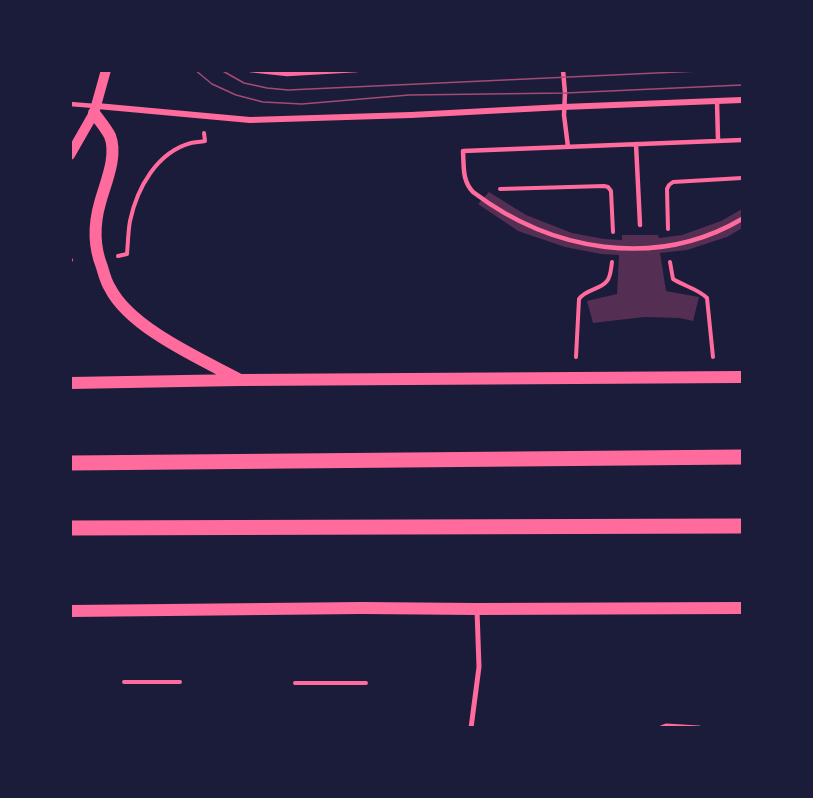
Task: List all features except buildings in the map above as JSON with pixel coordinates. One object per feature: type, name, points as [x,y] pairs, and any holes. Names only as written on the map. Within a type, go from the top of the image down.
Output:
[{"type":"main road","points":[[96,110],[110,138],[112,154],[109,175],[99,205],[95,235],[98,258],[110,289],[125,309],[147,327],[166,340],[241,380]]},
{"type":"main road","points":[[70,383],[742,378]]},
{"type":"main road","points":[[70,463],[742,457]]},
{"type":"main road","points":[[70,528],[742,526]]},
{"type":"main road","points":[[70,611],[742,608]]},
{"type":"street","points":[[70,155],[96,110],[106,70]]},
{"type":"street","points":[[96,110],[250,120],[411,116],[742,100]]},
{"type":"street","points":[[471,728],[478,667],[477,609]]},
{"type":"street","points":[[661,728],[666,726],[699,728]]},
{"type":"lane","points":[[250,70],[286,74],[357,70]]},
{"type":"lane","points":[[563,70],[568,147]]},
{"type":"lane","points":[[717,101],[718,141]]},
{"type":"lane","points":[[70,104],[96,110]]},
{"type":"lane","points":[[742,140],[463,151],[464,180],[473,192],[533,228],[570,241],[609,247],[652,248],[677,244],[714,233],[742,219]]},
{"type":"lane","points":[[636,144],[640,225]]},
{"type":"path","points":[[114,257],[127,254],[134,206],[145,181],[156,165],[174,150],[191,143],[205,141],[202,116]]},
{"type":"path","points":[[668,237],[667,189],[671,183],[742,178]]},
{"type":"path","points":[[473,192],[488,189],[608,187],[611,191],[613,240]]},
{"type":"path","points":[[669,253],[673,279],[701,292],[708,302],[714,378]]},
{"type":"path","points":[[575,379],[579,299],[584,293],[606,282],[610,274],[613,255]]},
{"type":"path","points":[[124,682],[180,682]]},
{"type":"path","points":[[296,683],[366,683]]},
{"type":"tram line","points":[[195,70],[212,84],[236,95],[263,102],[302,104],[409,95],[565,93],[742,85]]},
{"type":"tram line","points":[[221,70],[244,83],[288,90],[721,70]]}]
